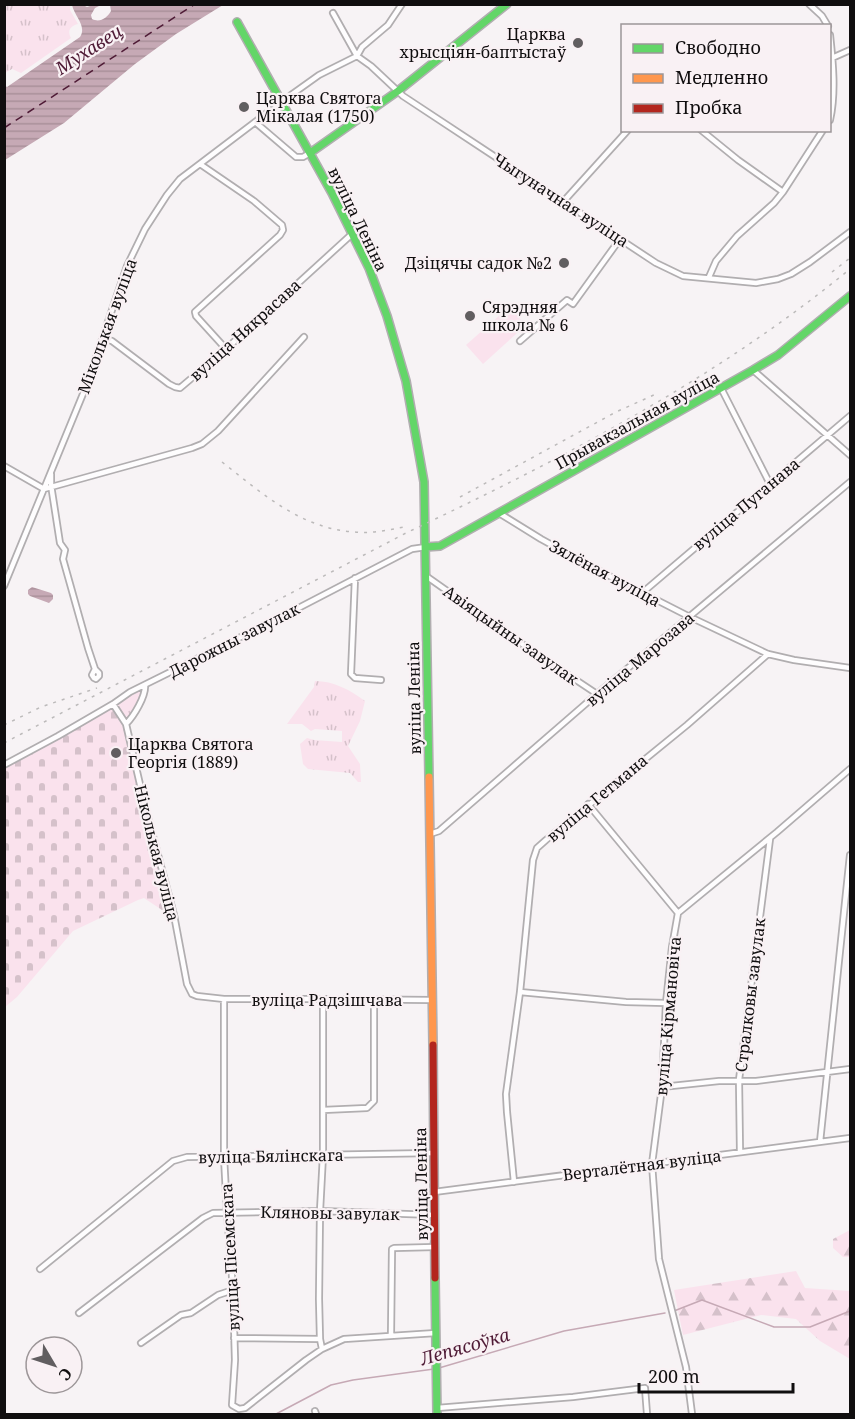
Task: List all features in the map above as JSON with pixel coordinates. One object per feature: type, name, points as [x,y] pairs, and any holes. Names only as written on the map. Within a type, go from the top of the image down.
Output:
[{"type":"main road","points":[[310,153],[398,91],[507,4]]},
{"type":"main road","name":"вуліца Леніна","points":[[237,22],[310,153],[369,268],[387,316],[406,381],[424,482],[437,1411]]},
{"type":"main road","name":"Прывакзальная вуліца","points":[[426,547],[440,546],[753,370],[778,355],[850,296]]},
{"type":"street","points":[[291,95],[319,75],[357,56],[362,47],[388,25],[402,4]]},
{"type":"street","points":[[809,4],[827,24]]},
{"type":"street","points":[[333,13],[357,56]]},
{"type":"street","points":[[831,46],[831,113]]},
{"type":"street","points":[[832,58],[850,50]]},
{"type":"street","name":"Чыгуначная вуліца","points":[[357,56],[398,91],[562,202],[656,263],[683,276],[756,283],[778,279],[810,262],[850,232]]},
{"type":"street","name":"Міколькая вуліца","points":[[4,586],[85,389],[127,266],[145,229],[180,179],[271,110]]},
{"type":"street","points":[[255,122],[296,157],[303,157],[310,153]]},
{"type":"street","points":[[562,202],[626,132]]},
{"type":"street","points":[[703,132],[783,192]]},
{"type":"street","points":[[709,278],[716,261],[737,236],[783,192],[822,132]]},
{"type":"street","points":[[200,164],[254,201],[282,225],[283,230],[195,312],[196,316],[226,349]]},
{"type":"street","name":"вуліца Някрасава","points":[[103,338],[112,341],[169,384],[180,388],[352,234]]},
{"type":"street","points":[[520,341],[567,300],[573,304],[620,239]]},
{"type":"street","points":[[4,466],[44,489],[51,485],[180,453],[202,444],[218,431],[304,337]]},
{"type":"street","points":[[753,370],[850,455]]},
{"type":"street","points":[[721,388],[770,484]]},
{"type":"street","name":"вуліца Пуганава","points":[[642,593],[850,416]]},
{"type":"street","points":[[51,472],[60,543],[65,550],[63,559],[95,669]]},
{"type":"street","name":"вуліца Марозава","points":[[430,834],[439,831],[597,694],[850,483]]},
{"type":"street","name":"Зялёная вуліца","points":[[499,513],[548,543],[642,593],[768,654],[850,668]]},
{"type":"street","name":"Дарожны завулак","points":[[4,765],[50,741],[130,692],[412,549],[426,547]]},
{"type":"street","name":"Авіяцыйны завулак","points":[[426,576],[597,694]]},
{"type":"street","points":[[356,578],[351,674],[355,678],[381,680]]},
{"type":"street","name":"вуліца Гетмана","points":[[514,1182],[506,1094],[520,992],[533,860],[537,848],[687,725],[768,654]]},
{"type":"street","points":[[113,704],[126,724],[146,693],[145,685]]},
{"type":"street","name":"Ніколькая вуліца","points":[[126,724],[174,915],[187,984],[192,994],[224,999]]},
{"type":"street","name":"вуліца Кірмановіча","points":[[692,1414],[686,1367],[658,1259],[652,1164],[662,1088],[666,1004],[678,913],[850,769]]},
{"type":"street","points":[[588,804],[678,913]]},
{"type":"street","name":"Стралковы завулак","points":[[740,1152],[739,1080],[770,838]]},
{"type":"street","points":[[820,1142],[850,855]]},
{"type":"street","points":[[520,992],[666,1004]]},
{"type":"street","name":"вуліца Радзішчава","points":[[224,999],[431,1000]]},
{"type":"street","name":"вуліца Пісемскага","points":[[224,999],[224,1157],[235,1360],[232,1406],[244,1408],[322,1349]]},
{"type":"street","points":[[322,999],[323,1155],[320,1211],[320,1339],[322,1349],[344,1339],[436,1332]]},
{"type":"street","points":[[323,1110],[367,1108],[374,1101],[374,1000]]},
{"type":"street","points":[[662,1088],[718,1081],[756,1081],[850,1069]]},
{"type":"street","name":"Верталётная вуліца","points":[[434,1192],[850,1138]]},
{"type":"street","name":"вуліца Бялінскага","points":[[40,1269],[173,1161],[187,1157],[434,1153]]},
{"type":"street","name":"Кляновы завулак","points":[[79,1313],[213,1213],[320,1211],[435,1215]]},
{"type":"street","points":[[391,1335],[392,1249],[435,1247]]},
{"type":"street","points":[[141,1343],[180,1315],[191,1313],[218,1295],[233,1290]]},
{"type":"street","points":[[234,1338],[320,1339]]},
{"type":"street","points":[[437,1411],[645,1388],[647,1414]]},
{"type":"green space","points":[[5,4],[70,5],[70,10],[78,24],[70,29],[71,38],[21,73],[12,69],[5,73]]},
{"type":"green space","points":[[509,307],[526,325],[483,364],[466,345]]},
{"type":"green space","points":[[315,681],[342,687],[365,701],[360,721],[348,746],[360,764],[361,782],[358,782],[350,773],[308,769],[303,764],[300,744],[307,738],[342,742],[342,731],[315,729],[311,731],[302,724],[287,724],[314,687]]},
{"type":"green space","points":[[136,691],[142,694],[141,698],[129,718],[120,712],[118,703]]},
{"type":"green space","points":[[113,708],[120,716],[169,906],[162,910],[144,898],[73,931],[17,997],[5,1007],[5,768]]},
{"type":"green space","points":[[850,1230],[850,1257],[843,1257],[833,1248],[833,1239]]},
{"type":"green space","points":[[796,1271],[805,1288],[850,1291],[850,1359],[820,1341],[796,1319],[761,1315],[683,1335],[674,1290]]},
{"type":"water","name":"Мухавец","points":[[72,5],[87,7],[101,5],[95,8],[91,15],[92,19],[98,20],[109,14],[110,5],[223,5],[176,34],[135,64],[64,123],[5,160],[5,86],[7,87],[80,37],[81,25]]},
{"type":"water","points":[[32,587],[51,593],[53,599],[49,603],[30,596],[28,590]]},
{"type":"waterway","name":"Лепясоўка","points":[[674,1311],[702,1300],[774,1327],[810,1327],[850,1311]]},
{"type":"waterway","name":"Лепясоўка","points":[[439,1368],[564,1331],[665,1313]]},
{"type":"waterway","name":"Лепясоўка","points":[[276,1414],[331,1385],[434,1369]]},
{"type":"ferry route","points":[[4,128],[195,4]]},
{"type":"railway","points":[[832,272],[850,258]]},
{"type":"railway","points":[[4,743],[406,533],[580,446],[692,381],[746,346],[799,309],[850,269]]},
{"type":"railway","points":[[460,497],[616,412],[656,394]]},
{"type":"railway","points":[[222,462],[283,508],[316,524],[360,532],[404,527]]},
{"type":"railway","points":[[4,725],[41,707],[97,688]]},
{"type":"traffic: fast","points":[[310,153],[398,91],[507,4]]},
{"type":"traffic: fast","points":[[237,22],[332,193],[369,268],[387,316],[406,381],[424,482],[429,777]]},
{"type":"traffic: fast","points":[[426,547],[440,546],[753,370],[778,355],[850,296]]},
{"type":"traffic: fast","points":[[435,1278],[437,1414]]},
{"type":"traffic: slow","points":[[429,777],[433,1045]]},
{"type":"traffic: jam","points":[[433,1045],[435,1278]]},
{"type":"place","name":"Царква хрысціян-баптыстаў","points":[[578,43]]},
{"type":"place","name":"Царква Святога Мікалая (1750)","points":[[244,107]]},
{"type":"place","name":"Дзіцячы садок №2","points":[[564,263]]},
{"type":"place","name":"Сярэдняя школа № 6","points":[[470,316]]},
{"type":"place","name":"Царква Святога Георгія (1889)","points":[[116,753]]}]
